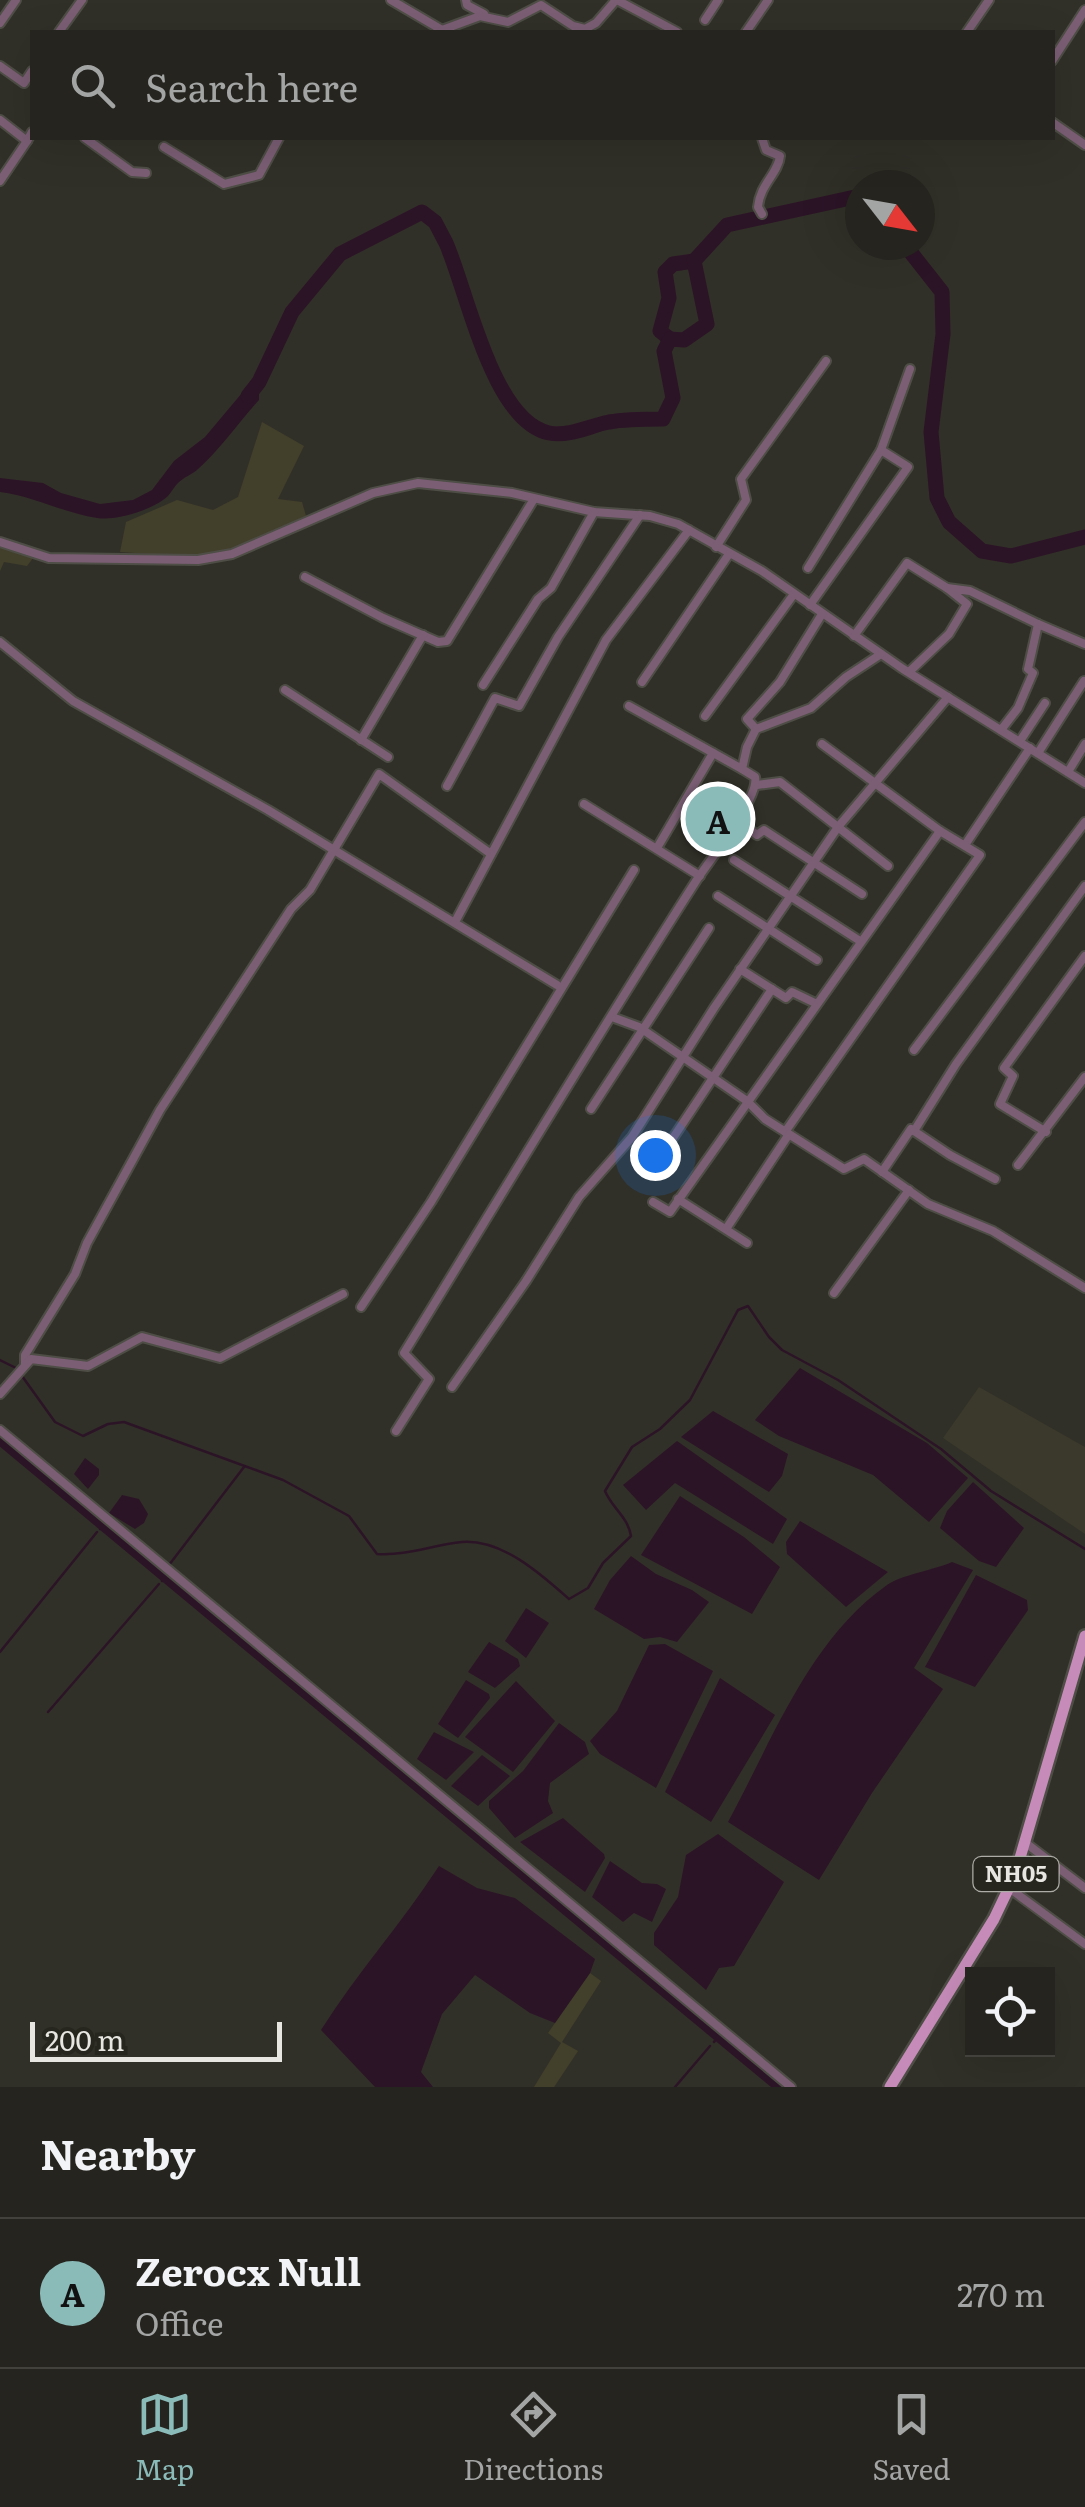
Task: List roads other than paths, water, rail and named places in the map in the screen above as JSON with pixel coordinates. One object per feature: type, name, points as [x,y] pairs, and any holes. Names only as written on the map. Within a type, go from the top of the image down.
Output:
[{"type":"main road","name":"NH05","points":[[890,2087],[994,1920],[1009,1888],[1027,1844],[1085,1636]]},
{"type":"street","points":[[0,23],[16,0]]},
{"type":"street","points":[[60,30],[82,0]]},
{"type":"street","points":[[391,0],[440,30]]},
{"type":"street","points":[[466,0],[467,5],[508,22],[541,5],[573,26],[585,29],[616,0],[673,30]]},
{"type":"street","points":[[705,20],[718,0]]},
{"type":"street","points":[[747,30],[768,0]]},
{"type":"street","points":[[968,30],[989,0]]},
{"type":"street","points":[[1055,56],[1085,10]]},
{"type":"street","points":[[443,30],[488,16]]},
{"type":"street","points":[[0,66],[24,83],[30,73]]},
{"type":"street","points":[[0,120],[30,136],[0,181]]},
{"type":"street","points":[[1055,124],[1085,145]]},
{"type":"street","points":[[88,140],[132,172],[146,173]]},
{"type":"street","points":[[164,147],[224,184],[259,175],[278,140]]},
{"type":"street","points":[[762,214],[759,193],[780,162],[780,156],[766,150],[763,140]]},
{"type":"street","points":[[716,546],[746,500],[742,479],[826,360]]},
{"type":"street","points":[[808,568],[881,450],[910,370]]},
{"type":"street","points":[[810,605],[908,467],[881,450]]},
{"type":"street","points":[[0,542],[49,558],[198,560],[232,554],[372,492],[418,483],[457,485],[594,512],[640,515],[678,524],[762,571],[881,654],[1085,782]]},
{"type":"street","points":[[306,576],[422,635],[446,641],[534,499]]},
{"type":"street","points":[[482,685],[538,599],[551,588],[594,512]]},
{"type":"street","points":[[446,786],[495,698],[518,706],[558,637],[640,515]]},
{"type":"street","points":[[455,922],[606,640],[689,530]]},
{"type":"street","points":[[642,682],[729,554]]},
{"type":"street","points":[[854,636],[907,563],[947,588],[968,604],[949,634],[909,672]]},
{"type":"street","points":[[947,588],[970,592],[1085,644]]},
{"type":"street","points":[[705,716],[794,594]]},
{"type":"street","points":[[756,730],[746,719],[780,682],[822,614]]},
{"type":"street","points":[[1001,730],[1018,708],[1033,673],[1028,669],[1038,624]]},
{"type":"street","points":[[361,740],[422,635]]},
{"type":"street","points":[[0,642],[74,701],[334,850],[557,985]]},
{"type":"street","points":[[742,769],[746,747],[756,730],[810,708],[881,654]]},
{"type":"street","points":[[965,845],[1084,681]]},
{"type":"street","points":[[285,690],[388,757]]},
{"type":"street","points":[[452,1387],[579,1198],[632,1137],[767,927],[838,827],[948,697]]},
{"type":"street","points":[[1020,742],[1046,702]]},
{"type":"street","points":[[396,1431],[429,1380],[404,1354],[757,785],[755,777],[630,706]]},
{"type":"street","points":[[726,1229],[787,1133],[980,856],[822,744]]},
{"type":"street","points":[[1068,772],[1085,744]]},
{"type":"street","points":[[657,848],[714,753]]},
{"type":"street","points":[[25,1365],[25,1355],[75,1274],[87,1243],[168,1096],[291,909],[310,890],[379,774],[491,854]]},
{"type":"street","points":[[757,785],[780,782],[888,866]]},
{"type":"street","points":[[584,804],[700,876]]},
{"type":"street","points":[[736,820],[756,835],[764,830],[862,894]]},
{"type":"street","points":[[914,1050],[1085,822]]},
{"type":"street","points":[[653,1202],[670,1212],[940,831]]},
{"type":"street","points":[[734,860],[860,941]]},
{"type":"street","points":[[361,1307],[431,1202],[634,870]]},
{"type":"street","points":[[914,1131],[956,1064],[1085,886]]},
{"type":"street","points":[[718,896],[818,960]]},
{"type":"street","points":[[592,1110],[709,928]]},
{"type":"street","points":[[1046,1132],[1000,1104],[1014,1076],[1004,1068],[1085,956]]},
{"type":"street","points":[[740,969],[786,998],[792,992],[815,1003]]},
{"type":"street","points":[[659,1159],[772,988]]},
{"type":"street","points":[[612,1017],[644,1030],[787,1133],[844,1168],[864,1159],[928,1204],[1015,1243],[1085,1288]]},
{"type":"street","points":[[1018,1165],[1085,1077]]},
{"type":"street","points":[[882,1172],[912,1129],[995,1179]]},
{"type":"street","points":[[834,1293],[909,1190]]},
{"type":"street","points":[[678,1200],[747,1242]]},
{"type":"street","points":[[0,1394],[31,1359],[88,1366],[142,1337],[220,1358],[342,1294]]},
{"type":"street","points":[[0,1430],[791,2087]]},
{"type":"street","points":[[1027,1844],[1085,1888]]},
{"type":"street","points":[[1009,1888],[1085,1944]]},
{"type":"waterway","points":[[248,396],[259,382],[292,312],[340,254],[422,212],[435,222],[446,243],[497,380],[529,423],[557,434],[616,421],[663,419],[673,398],[664,351],[670,339],[684,340],[707,324],[694,261],[727,225],[845,199]]},
{"type":"waterway","points":[[917,260],[942,292],[943,334],[931,432],[937,498],[949,522],[982,551],[1011,556],[1085,537]]},
{"type":"waterway","points":[[670,339],[660,331],[669,298],[665,272],[673,264],[694,261]]},
{"type":"waterway","points":[[22,1376],[55,1422],[83,1436],[108,1424],[124,1422],[283,1480],[349,1516],[377,1554],[462,1542],[492,1546],[520,1560],[569,1599],[588,1588],[603,1563],[631,1536],[627,1523],[605,1491],[632,1447],[660,1429],[690,1400],[738,1310],[748,1306],[782,1350],[838,1380],[941,1449],[991,1491],[1085,1549]]},
{"type":"waterway","points":[[0,1360],[16,1368]]},
{"type":"waterway","points":[[0,1441],[778,2087]]},
{"type":"waterway","points":[[169,1565],[244,1467]]},
{"type":"waterway","points":[[100,1529],[103,1525]]},
{"type":"waterway","points":[[0,1652],[97,1532]]},
{"type":"waterway","points":[[162,1581],[165,1577]]},
{"type":"waterway","points":[[48,1712],[159,1584]]},
{"type":"waterway","points":[[714,2042],[718,2036]]},
{"type":"waterway","points":[[675,2087],[710,2046]]},
{"type":"place","name":"Zerocx Null","points":[[718,819]]}]
